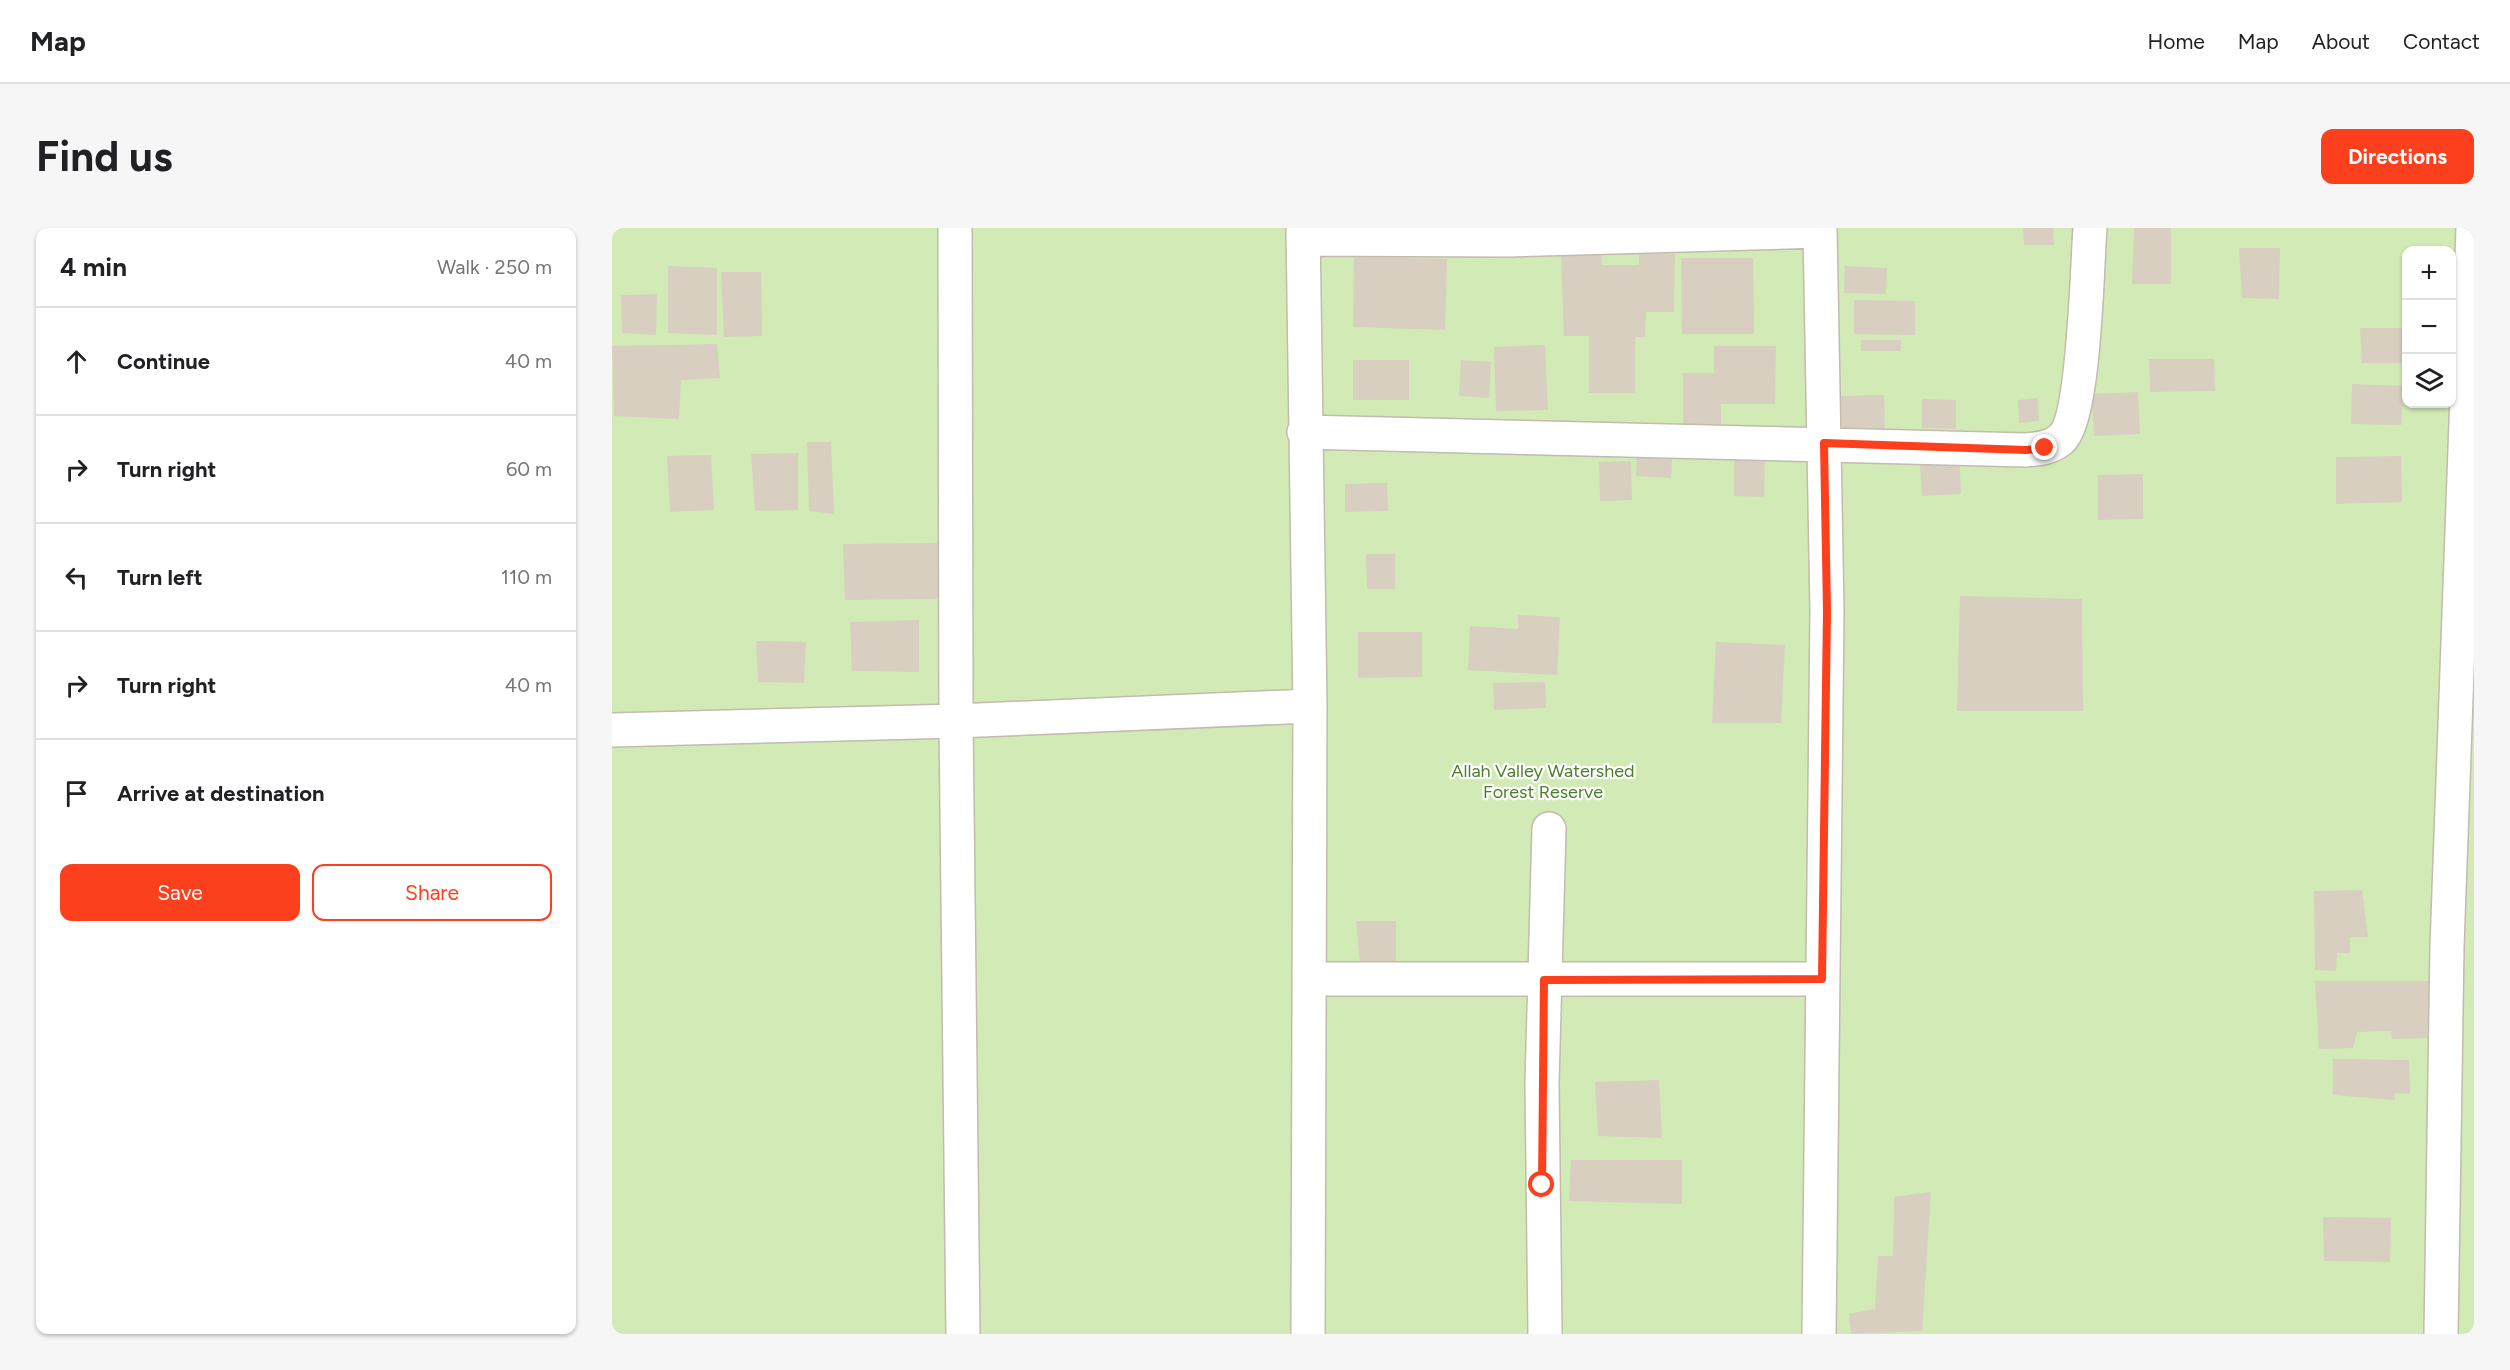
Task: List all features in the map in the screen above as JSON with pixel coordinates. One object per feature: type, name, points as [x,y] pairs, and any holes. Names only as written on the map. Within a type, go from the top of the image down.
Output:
[{"type":"street","points":[[955,228],[956,721],[963,1334]]},
{"type":"street","points":[[1304,432],[1824,443],[2026,450],[2045,448],[2062,439],[2070,425],[2079,387],[2090,228]]},
{"type":"street","points":[[2441,1334],[2447,947],[2473,228]]},
{"type":"street","points":[[1308,1334],[1310,706],[1304,432],[1303,234],[1508,240],[1820,230],[1827,611],[1819,1334]]},
{"type":"street","points":[[612,730],[956,721],[1310,706]]},
{"type":"street","points":[[1545,1334],[1542,1185],[1544,980],[1549,829]]},
{"type":"street","points":[[1309,979],[1822,979]]},
{"type":"green space","name":"Allah Valley Watershed Forest Reserve","points":[[612,228],[2474,228],[2474,1334],[612,1334]]},
{"type":"building","points":[[2023,228],[2053,228],[2054,245],[2024,245]]},
{"type":"building","points":[[2134,228],[2171,228],[2171,284],[2132,284]]},
{"type":"building","points":[[2239,248],[2280,248],[2279,299],[2242,298]]},
{"type":"building","points":[[1601,253],[1602,265],[1639,265],[1639,254],[1675,254],[1674,312],[1646,312],[1645,337],[1635,337],[1635,393],[1589,393],[1589,336],[1564,336],[1561,254]]},
{"type":"building","points":[[1354,257],[1447,259],[1445,330],[1353,327]]},
{"type":"building","points":[[1681,258],[1753,258],[1754,334],[1682,334]]},
{"type":"building","points":[[668,266],[717,268],[717,335],[668,333]]},
{"type":"building","points":[[1845,266],[1887,268],[1886,294],[1844,293]]},
{"type":"building","points":[[721,272],[761,272],[762,336],[724,337]]},
{"type":"building","points":[[657,294],[656,335],[622,333],[621,295]]},
{"type":"building","points":[[1854,300],[1915,301],[1915,335],[1854,334]]},
{"type":"building","points":[[2360,328],[2402,328],[2402,363],[2362,363]]},
{"type":"building","points":[[1861,340],[1901,340],[1901,351],[1861,351]]},
{"type":"building","points":[[717,344],[720,378],[681,380],[679,419],[614,416],[612,346]]},
{"type":"building","points":[[1545,345],[1548,410],[1496,411],[1494,347]]},
{"type":"building","points":[[1714,346],[1776,346],[1775,404],[1721,404],[1721,428],[1683,427],[1683,373],[1714,373]]},
{"type":"building","points":[[2149,359],[2214,359],[2215,391],[2150,392]]},
{"type":"building","points":[[1353,360],[1409,360],[1409,400],[1353,400]]},
{"type":"building","points":[[1461,360],[1491,362],[1489,398],[1459,396]]},
{"type":"building","points":[[2352,384],[2402,386],[2401,425],[2351,424]]},
{"type":"building","points":[[2138,392],[2140,434],[2094,436],[2092,394]]},
{"type":"building","points":[[1884,395],[1885,431],[1842,431],[1841,396]]},
{"type":"building","points":[[2038,398],[2039,421],[2019,423],[2018,400]]},
{"type":"building","points":[[1922,399],[1956,400],[1956,429],[1922,428]]},
{"type":"building","points":[[807,442],[831,442],[834,514],[809,511]]},
{"type":"building","points":[[1638,447],[1673,449],[1671,478],[1636,476]]},
{"type":"building","points":[[1959,450],[1961,494],[1922,496],[1919,452]]},
{"type":"building","points":[[798,453],[798,510],[755,511],[751,454]]},
{"type":"building","points":[[711,455],[714,510],[670,512],[667,456]]},
{"type":"building","points":[[2401,456],[2402,502],[2336,504],[2336,457]]},
{"type":"building","points":[[1734,458],[1765,458],[1764,497],[1734,496]]},
{"type":"building","points":[[1631,461],[1632,500],[1600,501],[1599,462]]},
{"type":"building","points":[[2143,474],[2143,519],[2098,520],[2098,475]]},
{"type":"building","points":[[1387,483],[1388,511],[1345,512],[1345,484]]},
{"type":"building","points":[[940,543],[939,599],[845,600],[843,544]]},
{"type":"building","points":[[1366,554],[1395,554],[1395,589],[1367,589]]},
{"type":"building","points":[[1960,596],[2082,599],[2083,711],[1957,711]]},
{"type":"building","points":[[1518,615],[1560,617],[1557,675],[1468,670],[1470,626],[1518,629]]},
{"type":"building","points":[[919,620],[919,672],[852,671],[850,622]]},
{"type":"building","points":[[1358,632],[1422,632],[1422,677],[1358,678]]},
{"type":"building","points":[[756,641],[806,642],[804,683],[758,682]]},
{"type":"building","points":[[1716,642],[1785,645],[1781,723],[1712,723]]},
{"type":"building","points":[[1545,682],[1546,708],[1494,710],[1493,683]]},
{"type":"building","points":[[2362,890],[2368,937],[2350,937],[2350,953],[2337,953],[2336,971],[2315,970],[2314,891]]},
{"type":"building","points":[[1356,921],[1396,921],[1396,964],[1360,964]]},
{"type":"building","points":[[2315,981],[2431,981],[2427,1038],[2392,1039],[2391,1031],[2357,1032],[2353,1048],[2319,1049]]},
{"type":"building","points":[[2333,1059],[2409,1060],[2410,1094],[2395,1093],[2395,1100],[2333,1095]]},
{"type":"building","points":[[1659,1080],[1662,1138],[1598,1136],[1595,1082]]},
{"type":"building","points":[[1571,1160],[1682,1160],[1682,1204],[1569,1201]]},
{"type":"building","points":[[1931,1192],[1922,1331],[1851,1334],[1849,1314],[1875,1309],[1878,1256],[1893,1256],[1894,1197]]},
{"type":"building","points":[[2323,1217],[2391,1218],[2390,1262],[2324,1261]]},
{"type":"route","points":[[1542,1185],[1544,980],[1822,979],[1827,611],[1824,443],[2026,450],[2045,448]]}]
